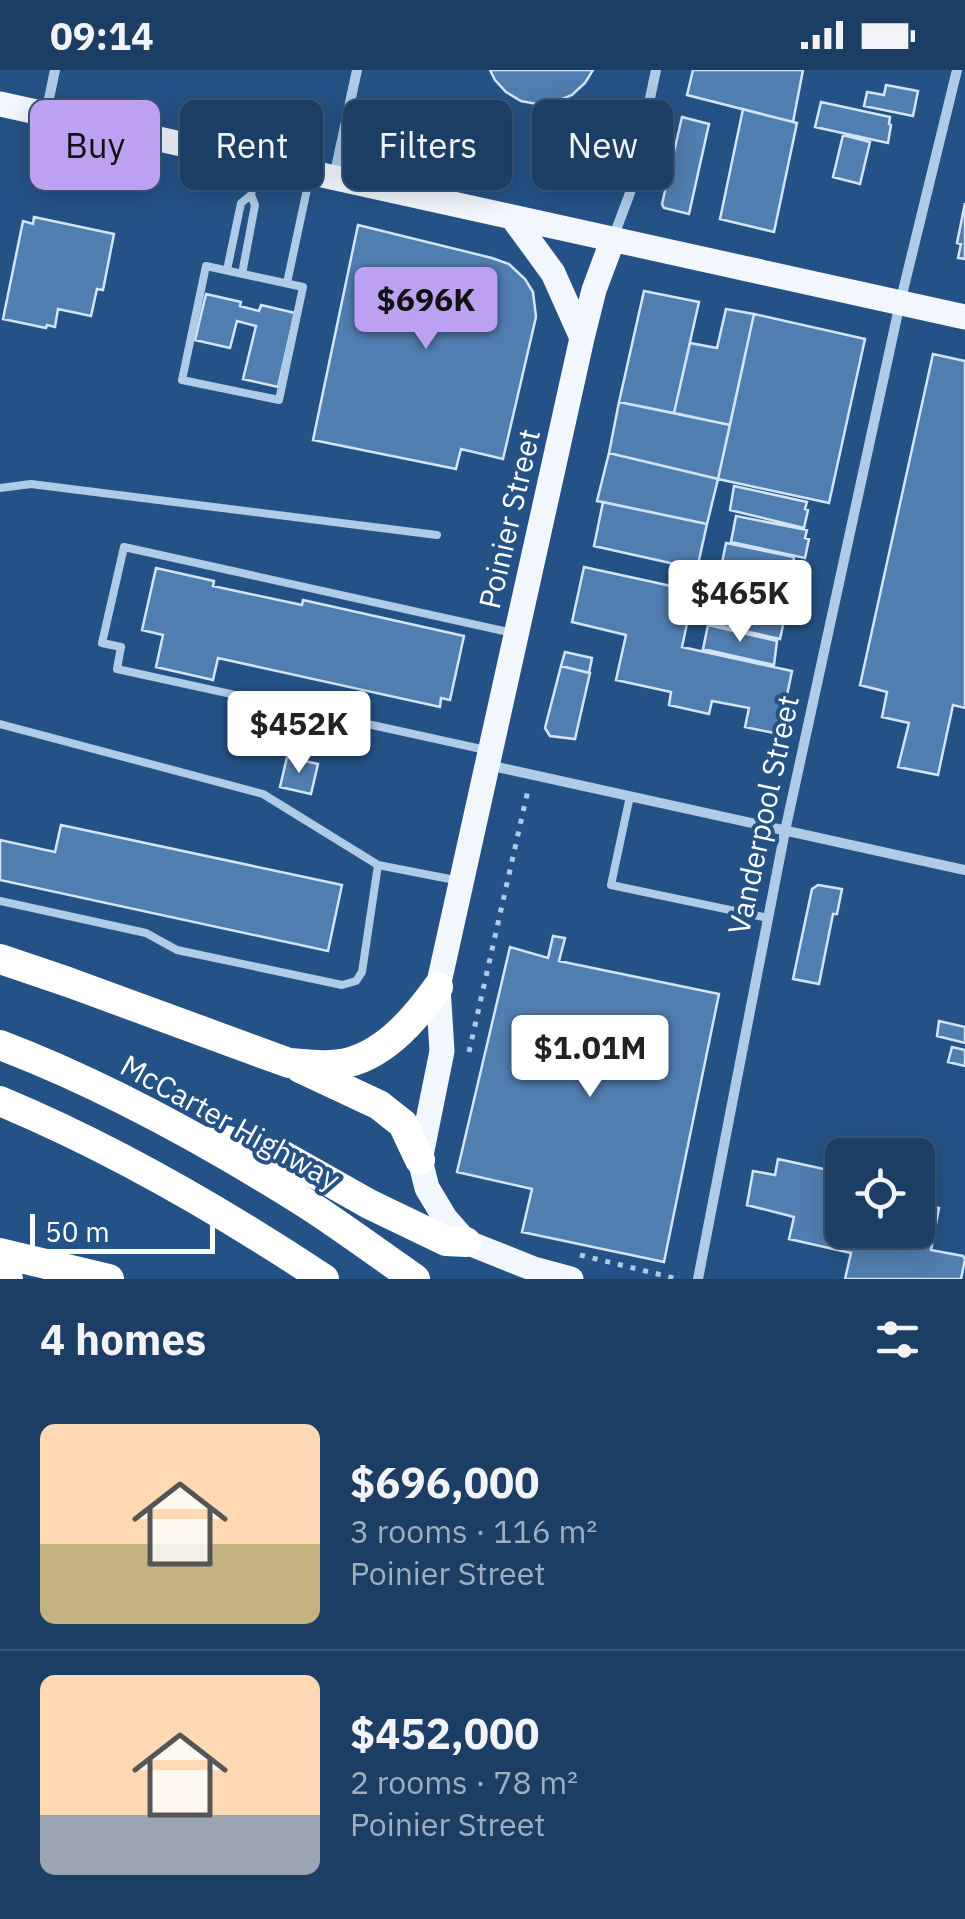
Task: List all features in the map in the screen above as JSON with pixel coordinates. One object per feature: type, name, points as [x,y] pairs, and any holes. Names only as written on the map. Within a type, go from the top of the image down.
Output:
[{"type":"highway","points":[[0,959],[289,1062],[379,1105],[403,1124],[420,1160]]},
{"type":"highway","points":[[289,1062],[331,1066],[368,1056],[419,1015],[438,987]]},
{"type":"highway","name":"McCarter Highway","points":[[0,1045],[180,1128],[310,1206],[415,1279]]},
{"type":"highway","points":[[0,1101],[162,1178],[324,1279]]},
{"type":"highway","points":[[180,1128],[284,1156],[369,1204],[446,1240],[466,1242]]},
{"type":"highway","points":[[0,1253],[110,1279]]},
{"type":"highway","points":[[0,1273],[8,1279]]},
{"type":"main road","points":[[0,104],[30,110]]},
{"type":"main road","points":[[323,176],[965,317]]},
{"type":"main road","points":[[512,217],[552,274],[582,338]]},
{"type":"main road","name":"Poinier Street","points":[[420,1160],[442,1051],[438,987],[582,338],[613,238]]},
{"type":"main road","points":[[420,1160],[427,1188],[466,1242],[572,1279]]},
{"type":"street","points":[[49,100],[55,70]]},
{"type":"street","points":[[323,173],[357,70]]},
{"type":"street","name":"Poinier Street","points":[[613,238],[630,193],[656,70]]},
{"type":"street","name":"Vanderpool Street","points":[[698,1279],[785,830],[900,303],[957,70]]},
{"type":"street","points":[[490,758],[532,775],[965,870]]},
{"type":"lane","points":[[227,270],[242,203],[252,190]]},
{"type":"lane","points":[[287,283],[317,190]]},
{"type":"lane","points":[[242,274],[256,205],[251,195]]},
{"type":"lane","points":[[206,266],[227,270],[302,286],[279,400],[182,380],[206,266]]},
{"type":"lane","points":[[0,488],[31,484],[437,535]]},
{"type":"lane","points":[[490,758],[117,669],[121,647],[102,643],[124,547],[518,634]]},
{"type":"lane","points":[[0,724],[263,794],[378,864],[461,881]]},
{"type":"lane","points":[[630,796],[611,885],[768,918]]},
{"type":"lane","points":[[0,901],[146,933],[177,950],[342,985],[356,981],[362,972],[378,864]]},
{"type":"path","points":[[468,1055],[532,775]]},
{"type":"path","points":[[570,1253],[674,1278]]},
{"type":"building","points":[[490,70],[593,70],[572,95],[560,100],[532,100],[532,103],[506,92]]},
{"type":"building","points":[[693,70],[803,70],[793,122],[687,95]]},
{"type":"building","points":[[886,85],[918,91],[913,116],[864,106],[867,92],[884,95]]},
{"type":"building","points":[[821,102],[890,117],[888,143],[815,127]]},
{"type":"building","points":[[743,109],[797,123],[774,232],[720,219]]},
{"type":"building","points":[[682,117],[709,124],[689,214],[664,208],[662,204],[665,190],[673,190],[673,156]]},
{"type":"building","points":[[843,135],[870,142],[860,184],[833,177]]},
{"type":"building","points":[[965,203],[965,259],[958,258],[961,244],[957,243]]},
{"type":"building","points":[[34,217],[114,234],[103,290],[97,289],[91,316],[58,309],[55,327],[46,328],[3,319],[23,221],[33,224]]},
{"type":"building","points":[[358,225],[492,258],[509,264],[525,279],[533,292],[536,317],[503,459],[461,449],[456,469],[313,440]]},
{"type":"building","points":[[644,291],[699,302],[674,413],[619,402]]},
{"type":"building","points":[[206,294],[241,302],[240,306],[259,311],[261,305],[295,313],[278,387],[243,379],[256,326],[237,321],[230,348],[195,340]]},
{"type":"building","points":[[726,309],[754,314],[730,425],[674,413],[690,343],[717,348]]},
{"type":"building","points":[[754,314],[865,339],[829,503],[718,479]]},
{"type":"building","points":[[933,354],[965,361],[965,708],[953,705],[938,775],[898,767],[909,723],[882,717],[887,692],[860,685]]},
{"type":"building","points":[[619,402],[730,425],[718,479],[609,453]]},
{"type":"building","points":[[609,453],[718,479],[707,524],[597,501]]},
{"type":"building","points":[[734,486],[807,502],[804,528],[730,510]]},
{"type":"building","points":[[603,502],[707,524],[697,569],[594,546]]},
{"type":"building","points":[[736,516],[807,530],[805,558],[731,542]]},
{"type":"building","points":[[726,543],[794,557],[792,584],[721,568]]},
{"type":"building","points":[[584,567],[694,591],[682,647],[792,671],[779,734],[745,727],[749,708],[712,701],[709,714],[669,705],[671,692],[616,680],[626,635],[572,622]]},
{"type":"building","points":[[156,568],[214,581],[213,586],[302,605],[303,600],[464,636],[450,700],[441,698],[440,707],[218,658],[213,680],[156,667],[163,635],[142,630]]},
{"type":"building","points":[[721,570],[789,584],[786,611],[715,596]]},
{"type":"building","points":[[715,598],[783,613],[780,639],[709,623]]},
{"type":"building","points":[[708,625],[777,641],[774,665],[703,649]]},
{"type":"building","points":[[565,652],[592,658],[589,673],[561,666]]},
{"type":"building","points":[[561,666],[590,673],[575,739],[550,736],[545,728]]},
{"type":"building","points":[[287,757],[318,764],[311,794],[280,787]]},
{"type":"building","points":[[61,825],[342,885],[328,951],[0,880],[0,840],[55,852]]},
{"type":"building","points":[[818,885],[842,889],[819,984],[793,979],[812,889]]},
{"type":"building","points":[[553,936],[565,938],[559,961],[719,994],[664,1262],[522,1232],[532,1189],[457,1172],[510,947],[548,958]]},
{"type":"building","points":[[939,1021],[965,1027],[965,1043],[937,1036]]},
{"type":"building","points":[[952,1047],[965,1050],[965,1066],[948,1062]]},
{"type":"building","points":[[778,1159],[825,1169],[825,1247],[789,1239],[794,1217],[747,1205],[753,1171],[775,1175]]},
{"type":"building","points":[[829,1248],[931,1248],[965,1259],[961,1279],[845,1279],[851,1253]]}]
